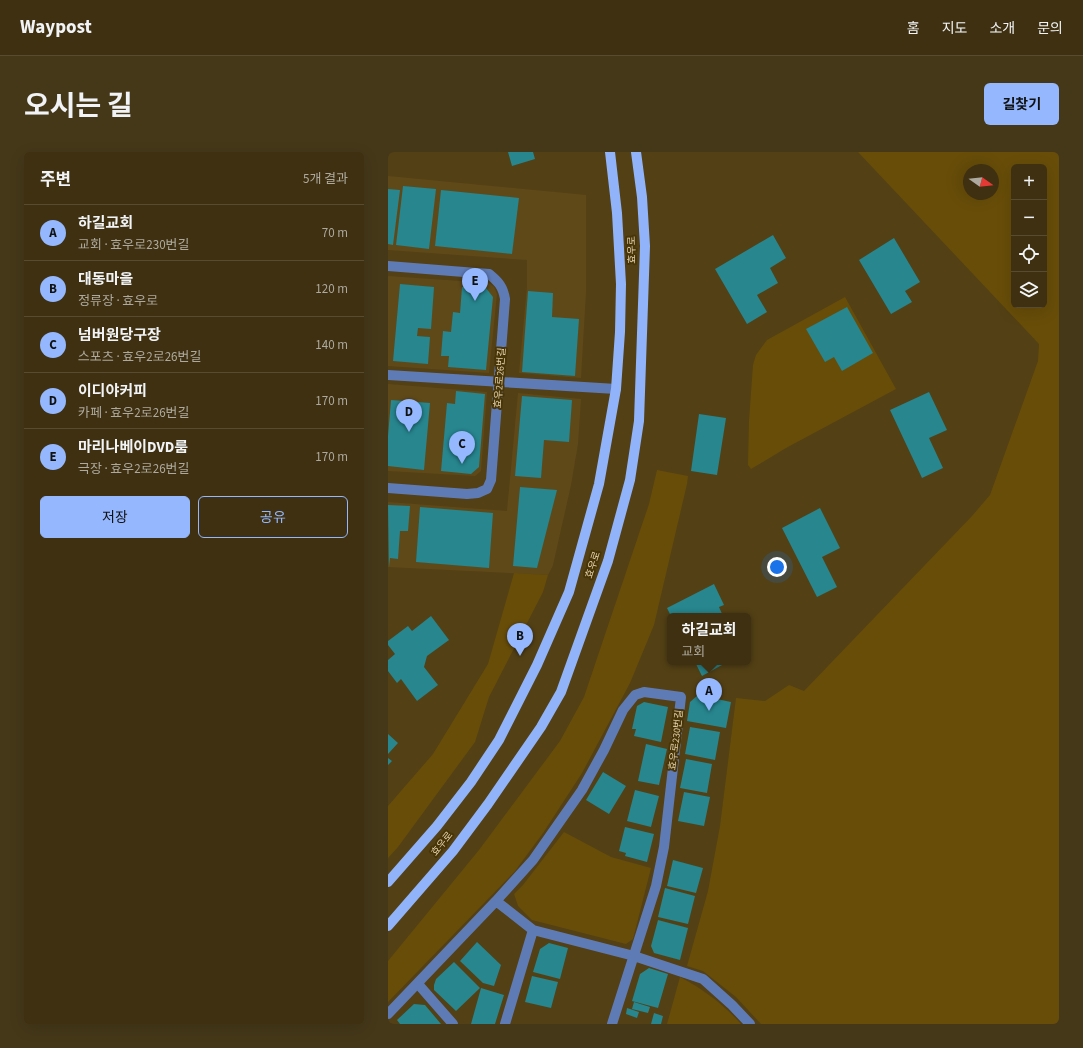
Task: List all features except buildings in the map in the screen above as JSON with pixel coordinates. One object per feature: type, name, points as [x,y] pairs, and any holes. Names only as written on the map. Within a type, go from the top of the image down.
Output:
[{"type":"main road","name":"효우로","points":[[388,882],[437,826],[471,782],[495,746],[524,691],[569,592],[599,484],[616,389],[620,332],[621,284],[617,213],[610,152]]},
{"type":"main road","name":"효우로","points":[[388,926],[453,851],[493,798],[541,727],[561,692],[608,561],[630,480],[639,421],[645,246],[642,197],[636,152]]},
{"type":"street","name":"효우2로26번길","points":[[388,266],[489,274],[499,281],[503,289],[505,299],[492,480],[487,489],[478,493],[467,494],[388,488]]},
{"type":"street","points":[[388,375],[616,389]]},
{"type":"street","name":"효우로230번길","points":[[388,1014],[418,984],[533,860],[582,790],[604,750],[622,710],[635,695],[644,692],[681,697],[664,847],[656,886],[612,1024]]},
{"type":"street","points":[[496,901],[533,930],[634,956],[703,979],[750,1024]]},
{"type":"street","points":[[505,1024],[533,930]]},
{"type":"street","points":[[418,984],[453,1024]]},
{"type":"shaded area","points":[[858,152],[1059,152],[1059,1024],[761,1024],[736,997],[703,971],[687,966],[708,891],[720,826],[736,698],[765,701],[789,685],[804,691],[972,516],[990,495],[1038,361],[1039,344]]},
{"type":"shaded area","points":[[388,176],[586,195],[586,292],[581,378],[519,373],[527,286],[527,260],[388,250]]},
{"type":"shaded area","points":[[388,276],[489,283],[494,287],[497,294],[489,373],[388,366]]},
{"type":"shaded area","points":[[845,297],[896,389],[786,448],[751,469],[748,465],[749,421],[753,365],[756,355],[767,340]]},
{"type":"shaded area","points":[[388,384],[487,392],[481,471],[475,476],[388,471]]},
{"type":"shaded area","points":[[518,393],[581,399],[578,444],[571,485],[553,565],[548,575],[388,567],[388,502],[507,511]]},
{"type":"shaded area","points":[[657,470],[688,476],[687,484],[654,625],[630,683],[582,773],[543,833],[515,871],[388,1002],[388,961],[479,850],[560,741],[584,697],[649,504]]},
{"type":"shaded area","points":[[514,573],[548,575],[543,592],[489,697],[475,742],[398,847],[388,858],[388,806],[433,754],[488,664]]},
{"type":"shaded area","points":[[564,832],[611,857],[651,868],[633,939],[626,944],[532,920],[518,906],[514,894],[523,885]]},
{"type":"shaded area","points":[[680,977],[712,998],[741,1024],[667,1024]]},
{"type":"place","name":"마리나베이DVD룸","points":[[475,301]]},
{"type":"place","name":"이디야커피","points":[[409,432]]},
{"type":"place","name":"넘버원당구장","points":[[462,464]]},
{"type":"place","name":"대동마을","points":[[520,656]]},
{"type":"place","name":"하길교회","points":[[709,711]]}]
